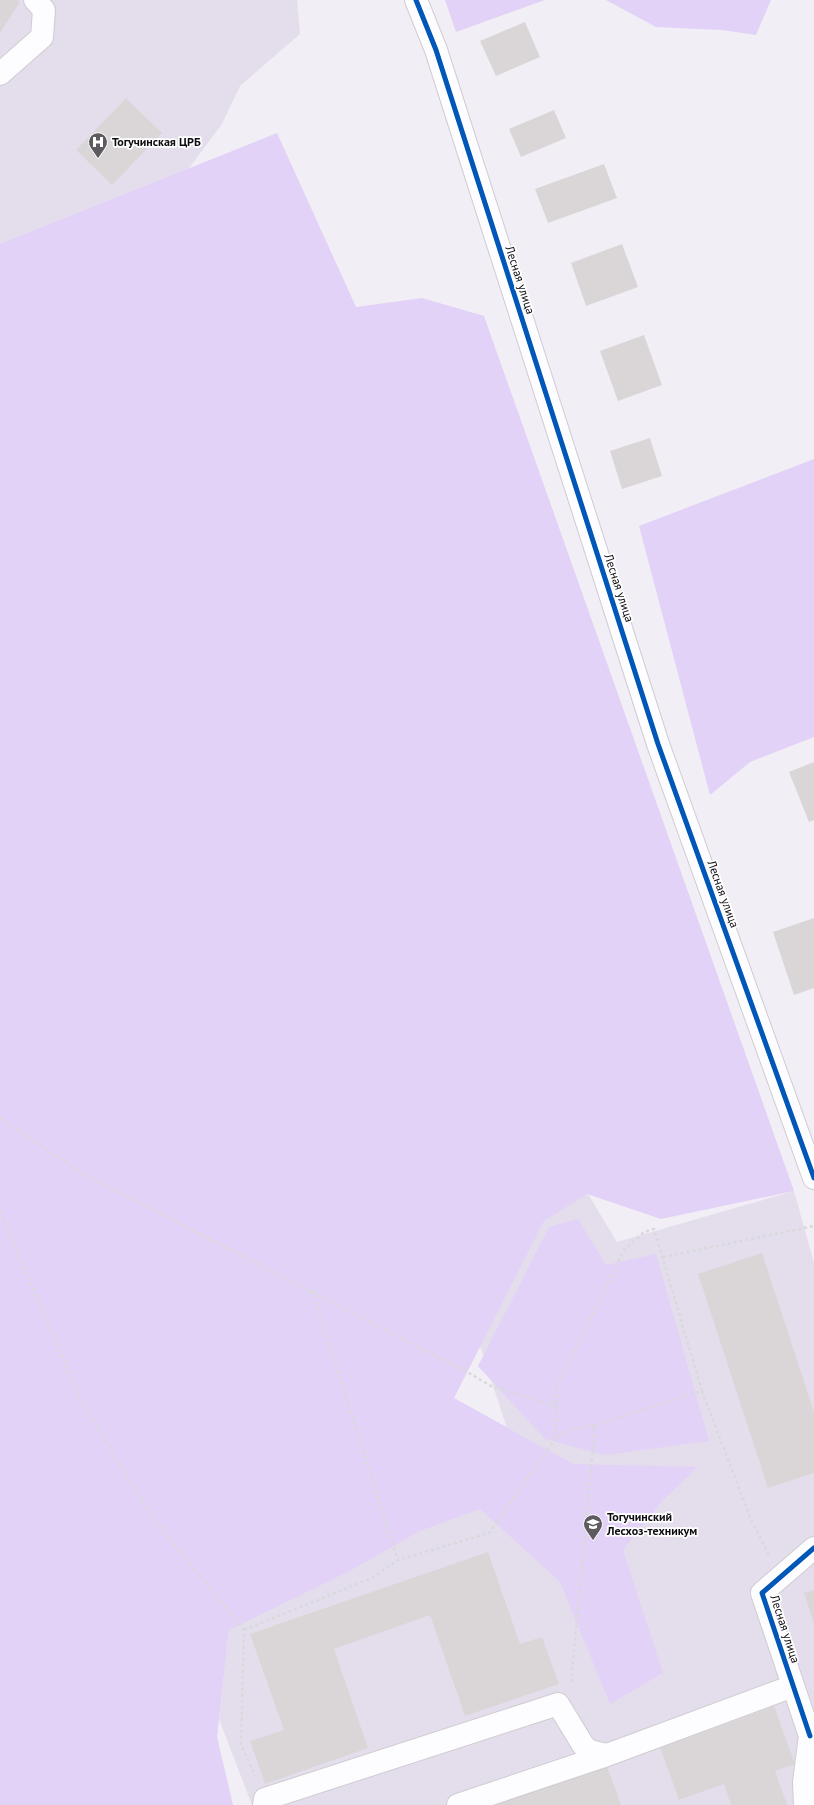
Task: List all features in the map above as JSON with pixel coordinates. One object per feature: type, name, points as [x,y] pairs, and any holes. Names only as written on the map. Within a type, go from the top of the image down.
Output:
[{"type":"street","points":[[0,74],[42,37],[44,10],[35,0]]},
{"type":"street","name":"Лесная улица","points":[[416,0],[438,58],[658,744],[814,1178]]},
{"type":"street","name":"Лесная улица","points":[[812,1738],[762,1593],[814,1548]]},
{"type":"street","points":[[458,1805],[607,1755],[793,1686]]},
{"type":"street","points":[[265,1802],[558,1704],[583,1745],[589,1751],[607,1755]]},
{"type":"street","points":[[805,1805],[804,1782],[812,1738]]},
{"type":"path","points":[[0,1118],[83,1174],[312,1290],[491,1386],[556,1406]]},
{"type":"path","points":[[0,1211],[80,1401],[153,1518],[244,1630],[241,1744],[265,1802]]},
{"type":"path","points":[[663,1257],[814,1226]]},
{"type":"path","points":[[555,1439],[556,1388],[624,1250],[644,1232],[654,1229],[702,1391],[750,1517],[780,1577]]},
{"type":"path","points":[[312,1290],[398,1560]]},
{"type":"path","points":[[244,1630],[372,1578],[398,1560],[489,1533],[555,1439],[568,1430],[595,1426],[702,1391]]},
{"type":"path","points":[[558,1704],[570,1684],[595,1426]]},
{"type":"shaded area","name":"Тогучинская ЦРБ","points":[[0,0],[297,0],[300,34],[240,86],[222,124],[169,195],[0,259]]},
{"type":"shaded area","points":[[445,0],[545,0],[456,32]]},
{"type":"shaded area","points":[[606,0],[771,0],[756,35],[722,30],[656,27]]},
{"type":"shaded area","points":[[277,133],[356,307],[422,298],[484,316],[794,1191],[661,1219],[587,1194],[544,1221],[454,1398],[573,1464],[698,1467],[663,1500],[623,1550],[663,1673],[610,1704],[560,1582],[480,1509],[420,1531],[348,1572],[229,1630],[217,1737],[233,1805],[0,1805],[0,244]]},
{"type":"shaded area","points":[[814,459],[814,737],[750,762],[710,795],[639,526]]},
{"type":"shaded area","name":"Тогучинский Лесхоз-техникум","points":[[794,1191],[814,1263],[814,1805],[252,1805],[219,1719],[229,1630],[515,1453],[468,1309],[529,1210],[588,1194],[617,1242]]},
{"type":"shaded area","points":[[578,1219],[606,1265],[656,1254],[709,1441],[605,1455],[545,1439],[478,1366],[549,1227]]},
{"type":"building","points":[[0,0],[17,0],[20,2],[0,33]]},
{"type":"building","points":[[525,22],[540,57],[496,76],[480,41]]},
{"type":"building","points":[[126,98],[162,133],[112,185],[76,150]]},
{"type":"building","points":[[554,110],[566,138],[521,157],[509,129]]},
{"type":"building","points":[[604,164],[617,198],[548,223],[535,189]]},
{"type":"building","points":[[622,244],[638,287],[586,306],[571,263]]},
{"type":"building","points":[[644,335],[662,385],[618,401],[600,351]]},
{"type":"building","points":[[650,438],[662,476],[622,489],[610,451]]},
{"type":"building","points":[[814,762],[814,820],[809,822],[789,772]]},
{"type":"building","points":[[814,918],[814,988],[794,995],[773,932]]},
{"type":"building","points":[[762,1253],[814,1412],[814,1473],[768,1488],[698,1274]]},
{"type":"building","points":[[488,1552],[520,1644],[542,1637],[559,1684],[465,1716],[430,1615],[334,1649],[368,1748],[265,1784],[250,1741],[284,1730],[250,1634]]},
{"type":"building","points":[[814,1590],[814,1624],[804,1593]]},
{"type":"building","points":[[774,1706],[795,1764],[775,1771],[787,1805],[731,1805],[724,1784],[679,1800],[660,1748]]},
{"type":"building","points":[[607,1766],[621,1805],[494,1805]]},
{"type":"cycle path","points":[[416,0],[436,50],[658,744],[814,1178]]},
{"type":"cycle path","points":[[810,1736],[762,1593],[814,1548]]},
{"type":"place","name":"Тогучинская ЦРБ","points":[[98,159]]},
{"type":"place","name":"Тогучинский Лесхоз-техникум","points":[[593,1541]]}]
